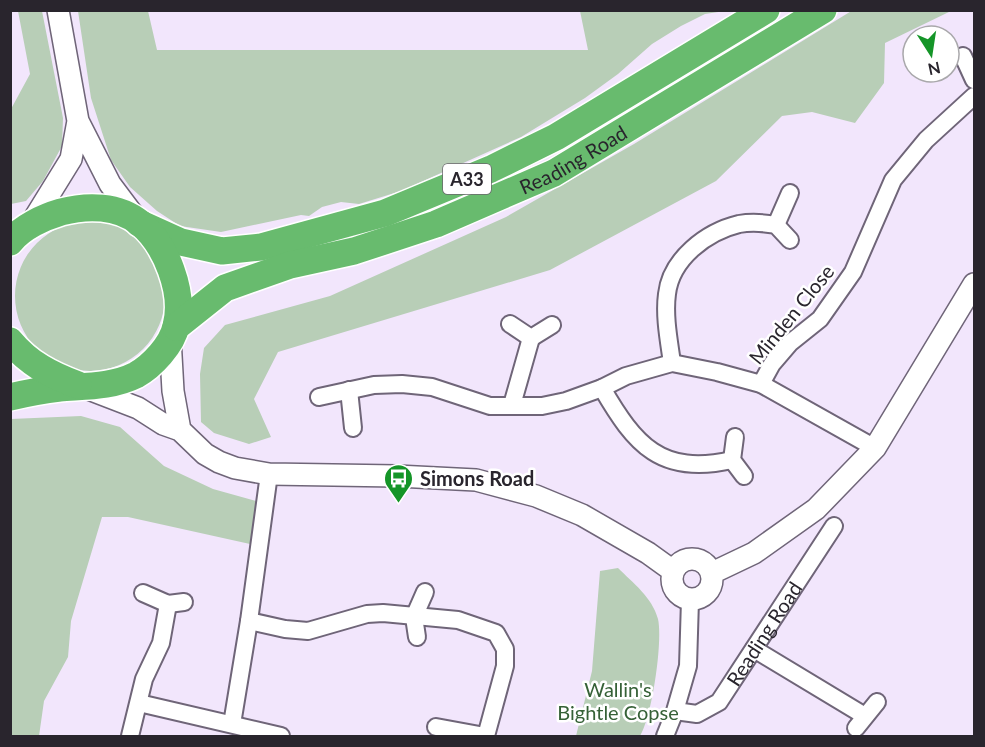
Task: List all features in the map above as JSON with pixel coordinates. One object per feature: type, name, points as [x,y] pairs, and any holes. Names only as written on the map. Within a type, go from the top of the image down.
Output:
[{"type":"highway","name":"Reading Road","points":[[139,222],[181,242],[222,250],[261,247],[385,213],[491,169],[556,137],[766,10]]},
{"type":"highway","name":"Reading Road","points":[[173,333],[225,288],[290,265],[354,251],[436,224],[554,172],[823,10]]},
{"type":"highway","name":"A33","points":[[10,397],[36,391],[113,383],[136,375],[152,362],[173,333],[177,293],[171,269],[159,245],[139,222],[109,209],[81,207],[56,213],[20,234]]},
{"type":"highway","name":"A33","points":[[10,341],[23,356],[39,368],[82,386]]},
{"type":"street","points":[[57,10],[78,121],[105,177],[139,222]]},
{"type":"street","points":[[963,56],[975,80]]},
{"type":"street","name":"Minden Close","points":[[762,384],[772,364],[789,344],[820,319],[853,272],[893,180],[926,140],[975,96]]},
{"type":"street","points":[[20,234],[71,159],[78,121]]},
{"type":"street","points":[[776,225],[790,193]]},
{"type":"street","points":[[672,363],[667,323],[667,293],[678,262],[698,244],[720,231],[741,224],[776,225],[790,240]]},
{"type":"street","points":[[712,573],[754,553],[816,509],[875,448],[975,284]]},
{"type":"street","points":[[510,324],[531,338]]},
{"type":"street","points":[[512,405],[531,338],[552,325]]},
{"type":"street","points":[[173,333],[173,392],[180,430]]},
{"type":"street","name":"Minden Close","points":[[319,397],[374,386],[402,384],[432,387],[490,406],[542,406],[566,401],[602,388],[626,376],[672,363],[762,384],[875,448]]},
{"type":"street","points":[[82,386],[138,408],[163,424],[180,430],[198,448],[219,462],[235,468],[269,474],[476,480],[536,496],[582,515],[648,553],[673,571]]},
{"type":"street","points":[[602,388],[620,419],[636,439],[655,454],[681,464],[715,464],[732,460]]},
{"type":"street","points":[[349,390],[353,428]]},
{"type":"street","points":[[735,437],[732,460],[744,476]]},
{"type":"street","points":[[229,723],[249,621],[269,474]]},
{"type":"street","name":"Reading Road","points":[[675,711],[697,714],[718,702],[834,526]]},
{"type":"street","points":[[693,558],[705,563],[713,579],[708,592],[690,600],[684,598],[674,590],[671,578],[673,571],[681,562],[693,558]]},
{"type":"street","points":[[417,637],[414,617],[425,592]]},
{"type":"street","points":[[130,736],[144,680],[161,644],[176,603],[143,593]]},
{"type":"street","points":[[665,736],[688,666],[690,600]]},
{"type":"street","points":[[249,621],[285,629],[308,631],[367,614],[383,613],[458,620],[496,633],[505,649],[505,666],[486,736],[436,728]]},
{"type":"street","points":[[754,649],[860,722],[877,702]]},
{"type":"street","points":[[139,703],[281,736]]},
{"type":"green space","points":[[853,10],[951,11],[924,24],[901,24],[901,35],[885,43],[884,83],[855,123],[812,112],[782,116],[716,181],[550,270],[278,352],[254,399],[271,437],[249,444],[214,433],[201,422],[200,374],[204,348],[225,325],[330,296],[506,217],[634,144]]},
{"type":"green space","points":[[18,11],[42,11],[63,118],[62,146],[43,181],[26,201],[11,204],[11,109],[30,74]]},
{"type":"green space","points":[[78,11],[148,11],[157,50],[588,50],[580,11],[725,11],[705,14],[681,26],[652,44],[618,74],[585,98],[521,137],[401,191],[359,204],[341,202],[322,207],[309,216],[301,215],[221,232],[180,226],[157,211],[130,187],[111,160],[91,98]]},
{"type":"green space","points":[[90,221],[119,227],[143,243],[159,267],[165,296],[159,325],[143,349],[119,365],[90,371],[61,365],[37,349],[21,325],[15,296],[21,267],[37,243],[61,227]]},
{"type":"green space","points":[[81,416],[120,427],[164,466],[213,489],[256,501],[250,544],[128,517],[102,517],[71,621],[68,657],[44,701],[39,736],[11,736],[11,419]]},
{"type":"green space","name":"Wallin's Bightle Copse","points":[[618,568],[647,597],[658,619],[658,661],[649,713],[640,736],[576,736],[592,671],[600,571]]},
{"type":"place","name":"Simons Road","points":[[399,504]]}]
